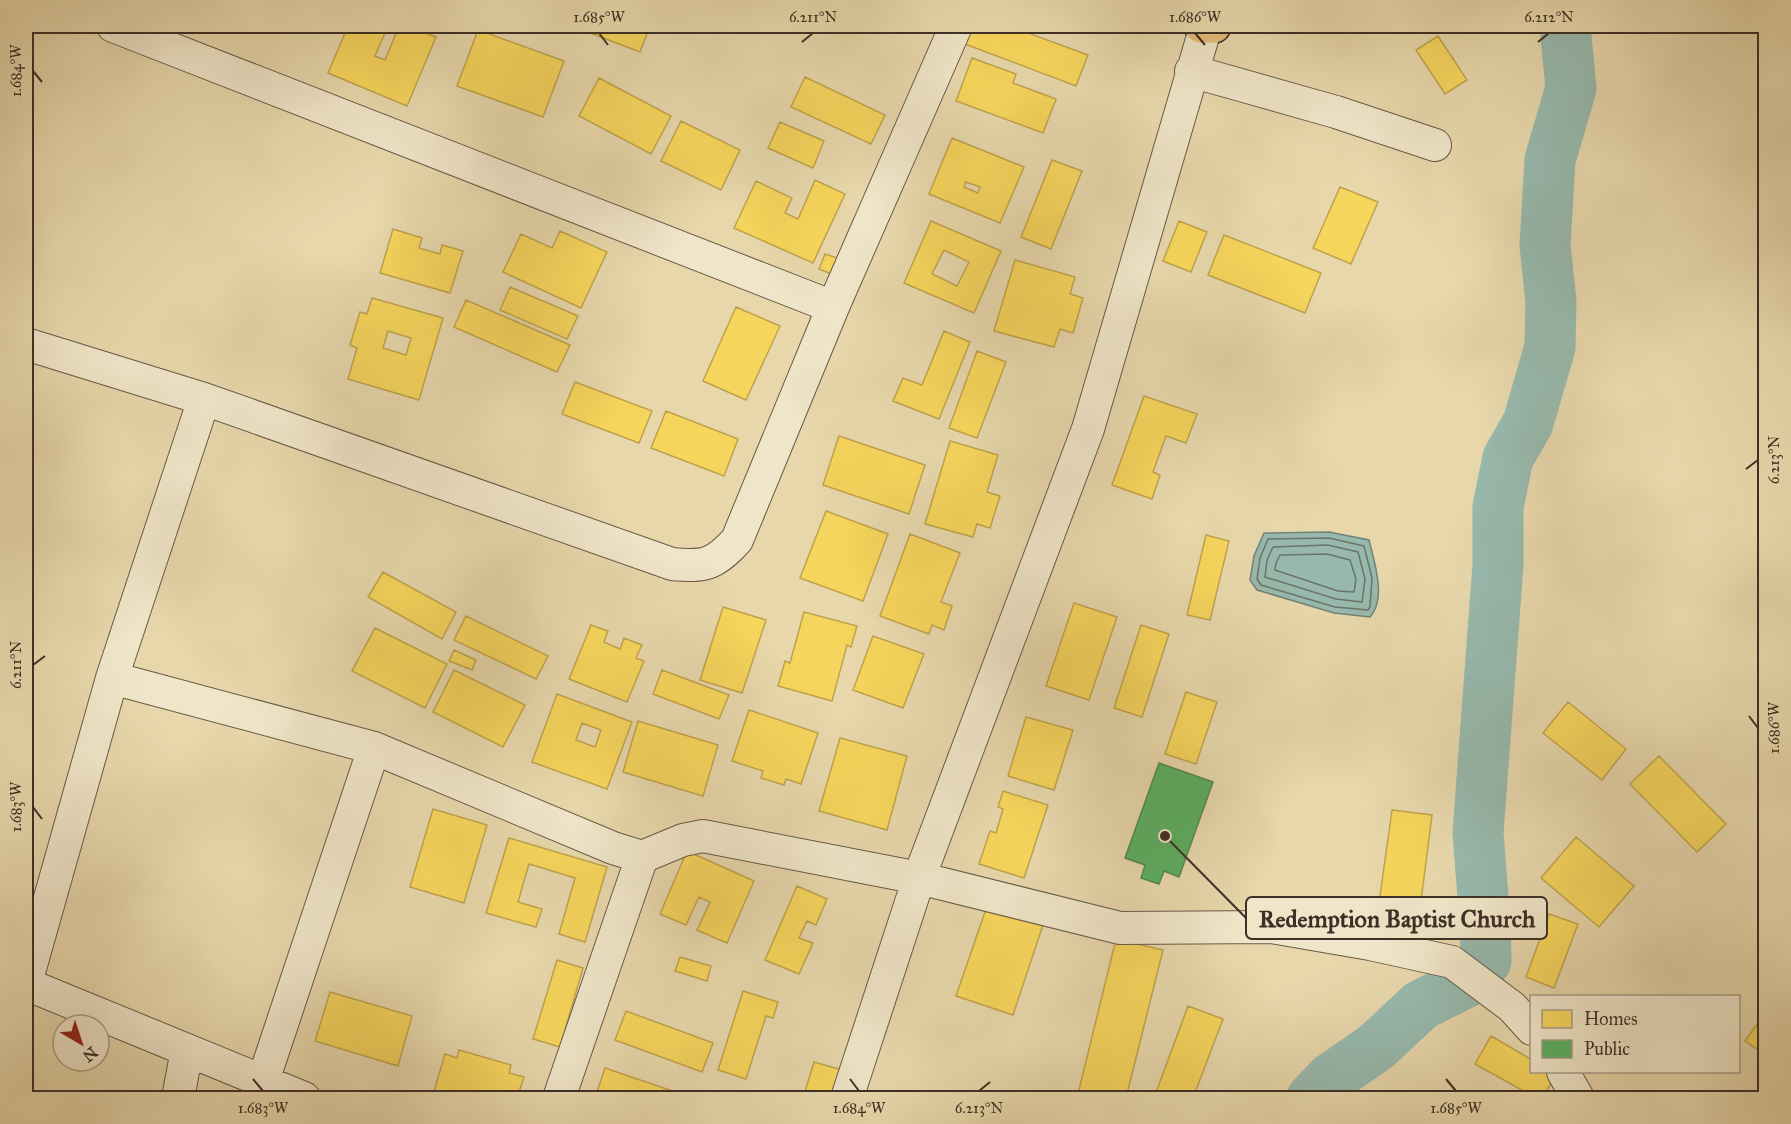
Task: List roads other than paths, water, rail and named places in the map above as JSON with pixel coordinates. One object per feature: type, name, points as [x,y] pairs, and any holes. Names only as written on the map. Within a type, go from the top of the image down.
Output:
[{"type":"main road","points":[[1201,26],[1214,26]]},
{"type":"street","points":[[113,26],[833,307]]},
{"type":"street","points":[[26,344],[204,399],[672,564],[699,566],[723,556],[737,540],[833,307],[956,26]]},
{"type":"street","points":[[847,1098],[919,878],[1088,429],[1206,26]]},
{"type":"street","points":[[1191,71],[1336,112],[1435,146]]},
{"type":"street","points":[[204,399],[112,678],[26,984],[304,1098]]},
{"type":"street","points":[[112,678],[374,748],[612,848],[642,856],[683,840],[703,836],[919,878],[1120,928],[1270,927],[1370,944],[1452,962],[1512,1007],[1530,1027]]},
{"type":"street","points":[[262,1081],[374,748]]},
{"type":"street","points":[[559,1098],[642,856]]},
{"type":"street","points":[[178,1098],[187,1050]]},
{"type":"street","points":[[1564,1073],[1578,1098]]},
{"type":"water","points":[[1329,532],[1369,540],[1378,580],[1378,600],[1370,617],[1334,613],[1257,590],[1250,580],[1254,556],[1264,533]]},
{"type":"waterway","points":[[1486,961],[1478,833],[1498,565],[1498,507],[1508,458],[1528,423],[1550,347],[1551,302],[1545,245],[1550,160],[1571,88],[1565,26]]},
{"type":"waterway","points":[[1312,1098],[1331,1078],[1376,1047],[1421,1005],[1467,982]]},
{"type":"place","name":"Redemption Baptist Church","points":[[1165,836]]}]
